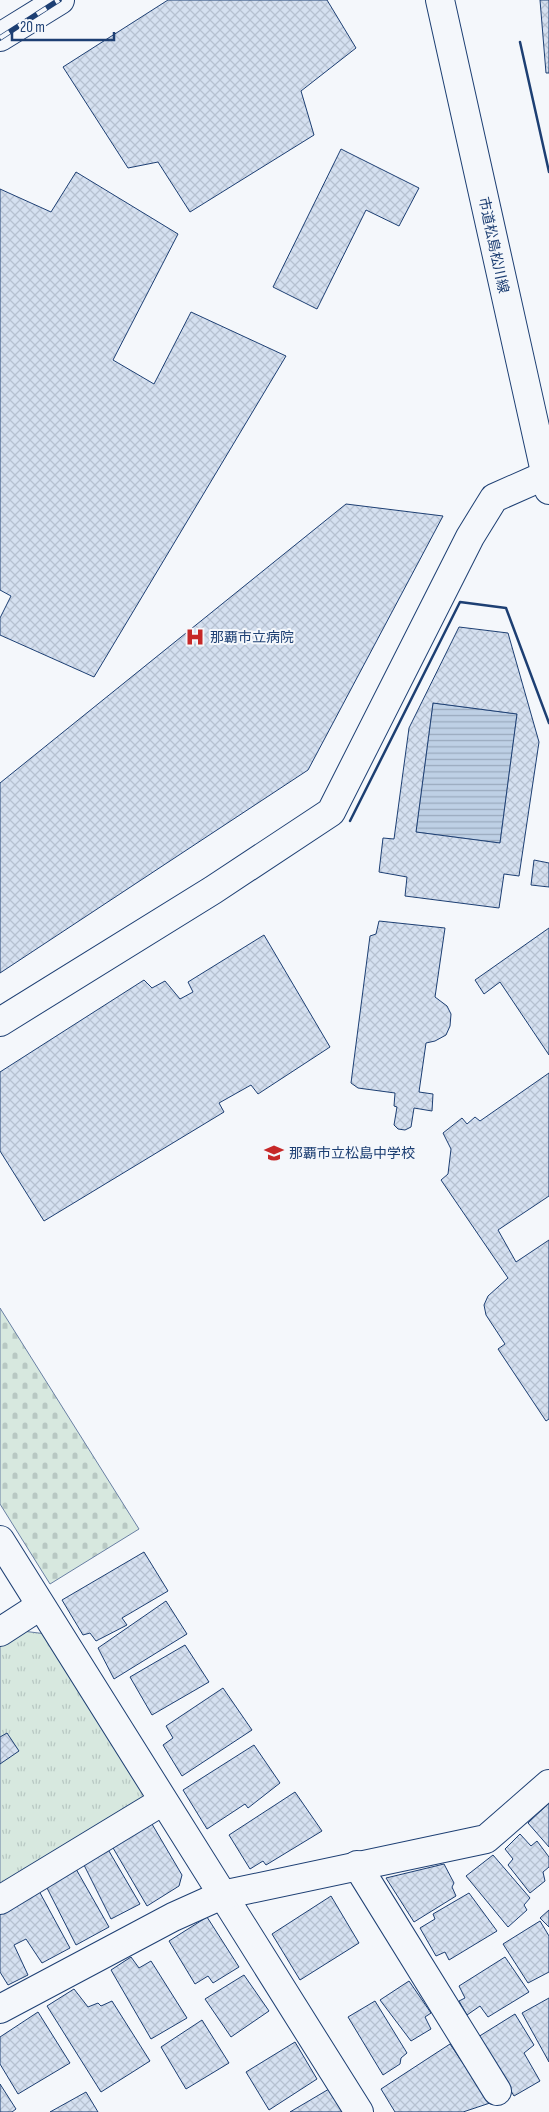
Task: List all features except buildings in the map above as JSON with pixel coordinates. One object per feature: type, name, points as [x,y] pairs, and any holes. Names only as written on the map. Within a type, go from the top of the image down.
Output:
[{"type":"street","points":[[0,37],[60,0]]},
{"type":"street","name":"市道松島松川線","points":[[440,0],[548,483]]},
{"type":"street","points":[[0,1022],[213,890],[331,812],[470,536],[494,498],[548,483]]},
{"type":"street","points":[[0,1540],[358,2112]]},
{"type":"street","points":[[0,1632],[40,1606]]},
{"type":"street","points":[[0,2009],[173,1917],[222,1895],[486,1839],[549,1784]]},
{"type":"street","points":[[0,1900],[163,1801]]},
{"type":"street","points":[[357,1865],[497,2091]]},
{"type":"green space","points":[[0,1308],[139,1529],[50,1584],[0,1504]]},
{"type":"green space","points":[[14,1630],[47,1634],[150,1799],[0,1891],[0,1640]]},
{"type":"water","points":[[433,703],[517,714],[500,843],[416,832]]},
{"type":"railway","points":[[0,38],[59,0]]},
{"type":"wall","points":[[520,42],[549,172]]},
{"type":"wall","points":[[350,821],[460,602],[506,608],[549,723]]},
{"type":"place","name":"那覇市立病院","points":[[195,637]]},
{"type":"place","name":"那覇市立松島中学校","points":[[274,1153]]}]
